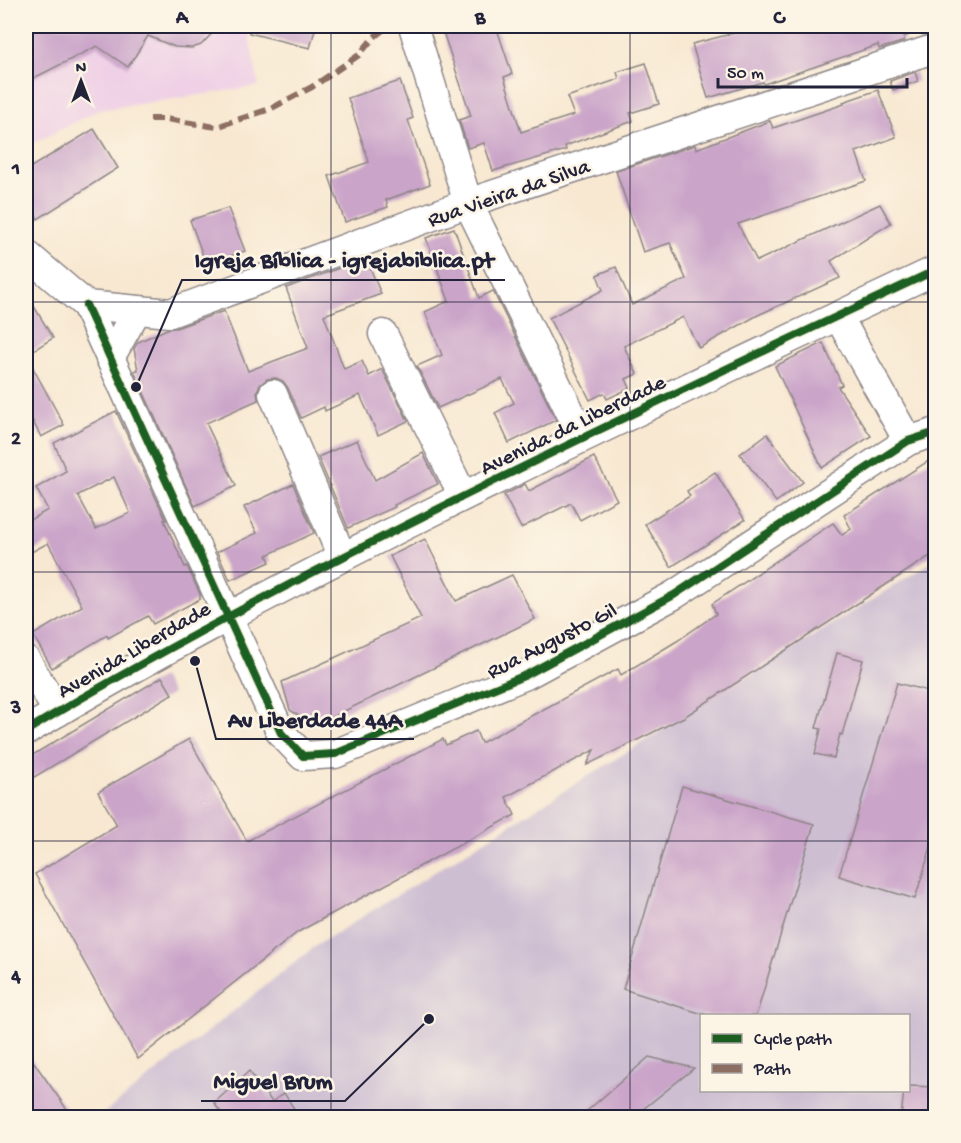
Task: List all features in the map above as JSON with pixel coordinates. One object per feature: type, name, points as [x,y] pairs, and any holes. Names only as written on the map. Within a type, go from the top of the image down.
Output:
[{"type":"street","points":[[413,26],[468,203],[582,436]]},
{"type":"street","name":"Rua Vieira da Silva","points":[[86,305],[170,313],[468,203],[936,48]]},
{"type":"street","points":[[26,254],[86,305]]},
{"type":"street","name":"Avenida da Liberdade","points":[[227,616],[582,436],[936,270]]},
{"type":"street","name":"Rua Augusto Gil","points":[[86,305],[281,733],[303,756],[335,754],[526,675],[684,589],[908,441],[936,432]]},
{"type":"street","points":[[110,358],[137,310]]},
{"type":"street","points":[[838,316],[908,441]]},
{"type":"street","points":[[383,334],[463,496]]},
{"type":"street","points":[[273,394],[342,556]]},
{"type":"street","name":"Avenida Liberdade","points":[[26,731],[227,616]]},
{"type":"street","points":[[26,660],[58,712]]},
{"type":"shaded area","points":[[26,26],[247,26],[259,86],[99,110],[26,147]]},
{"type":"shaded area","points":[[935,560],[935,1117],[98,1118],[317,945]]},
{"type":"building","points":[[26,26],[219,26],[201,45],[192,48],[175,47],[148,36],[128,67],[97,46],[26,82]]},
{"type":"building","points":[[250,26],[316,26],[310,48],[249,33]]},
{"type":"building","points":[[441,26],[496,26],[512,74],[504,77],[521,132],[574,115],[567,97],[619,79],[617,72],[646,63],[659,104],[630,113],[633,121],[565,146],[566,150],[493,171],[484,143],[468,148],[459,120],[471,116]]},
{"type":"building","points":[[745,26],[926,26],[926,29],[903,37],[905,41],[879,49],[878,45],[764,84],[763,82],[708,98],[692,44],[746,30]]},
{"type":"building","points":[[915,72],[918,81],[893,90],[890,81]]},
{"type":"building","points":[[400,81],[413,118],[408,120],[430,184],[386,200],[388,207],[345,222],[329,176],[369,162],[348,98]]},
{"type":"building","points":[[878,90],[896,137],[856,152],[866,181],[738,224],[757,261],[880,204],[891,223],[831,261],[840,278],[758,315],[699,348],[683,317],[624,346],[637,374],[626,379],[630,388],[607,399],[604,393],[590,400],[549,318],[603,290],[597,275],[616,267],[632,305],[686,279],[670,243],[643,252],[616,171],[695,145],[696,149],[770,121],[773,128]]},
{"type":"building","points":[[94,129],[118,168],[38,219],[26,199],[26,170]]},
{"type":"building","points":[[228,208],[245,251],[206,264],[190,220]]},
{"type":"building","points":[[454,228],[479,298],[493,291],[556,420],[509,443],[495,413],[514,403],[502,379],[438,408],[417,366],[442,355],[425,312],[449,301],[426,238]]},
{"type":"building","points":[[366,258],[381,294],[324,315],[344,369],[362,361],[369,376],[382,369],[408,421],[378,435],[360,395],[325,411],[324,407],[301,418],[283,381],[276,378],[267,379],[257,391],[258,400],[206,423],[236,486],[195,506],[134,371],[138,370],[134,349],[138,342],[167,329],[224,311],[248,371],[308,348],[286,288]]},
{"type":"building","points":[[26,293],[53,338],[26,355]]},
{"type":"building","points":[[823,343],[842,385],[838,387],[871,436],[822,468],[775,366]]},
{"type":"building","points":[[26,355],[64,425],[41,437],[26,408]]},
{"type":"building","points":[[116,411],[185,567],[187,566],[200,594],[200,599],[153,624],[148,616],[108,638],[107,635],[52,668],[33,635],[82,606],[48,543],[26,555],[26,522],[48,510],[36,488],[66,471],[54,443]],"holes":[[[114,477],[130,513],[96,529],[78,495]]]},
{"type":"building","points":[[767,434],[803,482],[776,502],[740,454]]},
{"type":"building","points":[[357,440],[375,480],[423,453],[438,484],[348,528],[318,457]]},
{"type":"building","points":[[936,456],[936,552],[684,717],[587,765],[594,750],[506,797],[515,815],[298,932],[138,1059],[35,874],[117,825],[98,792],[189,739],[247,841],[443,739],[446,745],[476,731],[481,743],[618,669],[621,675],[716,614],[712,604],[833,523],[842,535],[851,529],[844,515]]},
{"type":"building","points":[[594,457],[617,500],[580,520],[571,503],[521,528],[504,495],[525,484],[529,491]]},
{"type":"building","points":[[715,472],[745,520],[671,567],[645,524],[690,496],[687,491]]},
{"type":"building","points":[[293,484],[314,533],[267,555],[270,562],[230,580],[217,552],[257,533],[244,507]]},
{"type":"building","points":[[425,539],[456,601],[512,575],[535,619],[328,719],[304,719],[290,710],[282,682],[421,618],[390,556]]},
{"type":"building","points":[[837,653],[863,660],[834,758],[815,754],[821,729],[816,728]]},
{"type":"building","points":[[162,677],[172,694],[26,782],[26,759]]},
{"type":"building","points":[[897,683],[936,693],[936,831],[915,899],[839,876]]},
{"type":"building","points":[[682,786],[814,824],[757,1014],[703,1014],[623,989]]},
{"type":"building","points":[[26,1051],[73,1118],[26,1118]]},
{"type":"building","points":[[649,1057],[694,1068],[632,1118],[579,1118]]},
{"type":"building","points":[[249,1071],[272,1102],[284,1093],[300,1118],[225,1118],[214,1103]]},
{"type":"building","points":[[910,1086],[936,1087],[936,1118],[901,1118],[904,1092],[910,1092]]},
{"type":"marked path","points":[[150,119],[166,119],[216,127],[270,109],[312,87],[359,55],[374,37],[388,26]]},
{"type":"cycle path","points":[[26,731],[176,645],[380,538],[746,359],[936,270]]},
{"type":"cycle path","points":[[86,305],[281,733],[303,756],[335,754],[526,675],[674,595],[908,441],[936,432]]},
{"type":"place","name":"Igreja Bíblica - igrejabiblica.pt","points":[[136,387]]},
{"type":"place","name":"Av Liberdade 44A","points":[[195,661]]},
{"type":"place","name":"Miguel Brum","points":[[429,1019]]}]
